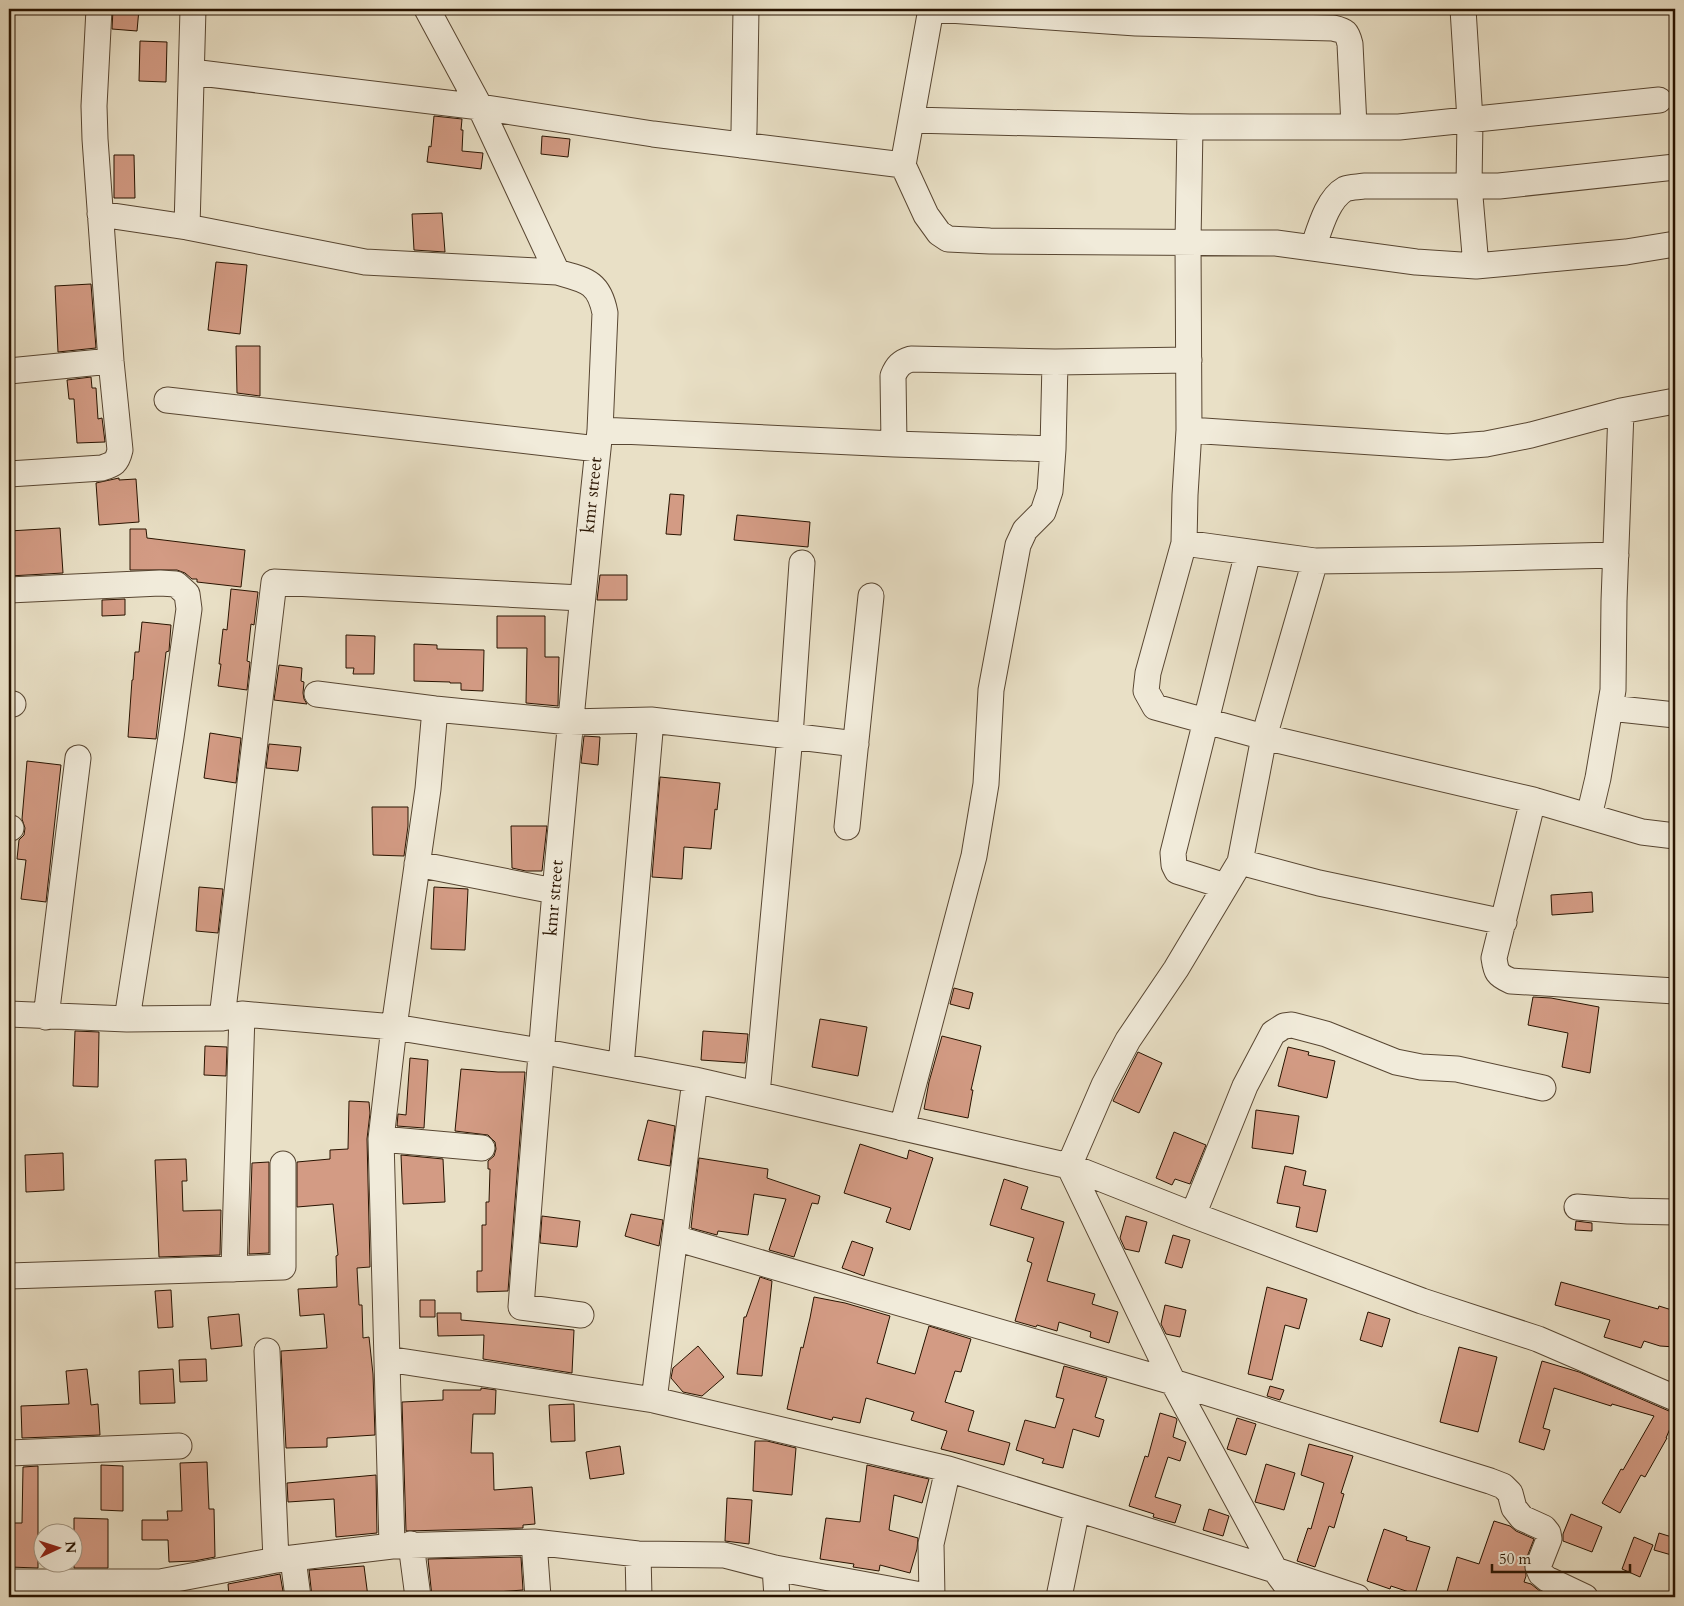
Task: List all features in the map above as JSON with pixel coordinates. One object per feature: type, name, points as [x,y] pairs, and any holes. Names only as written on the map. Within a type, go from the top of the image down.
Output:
[{"type":"street","points":[[9,474],[102,468],[113,464],[120,450],[111,361],[94,106],[99,9]]},
{"type":"street","points":[[187,227],[194,9]]},
{"type":"street","points":[[427,9],[480,107],[557,272]]},
{"type":"street","points":[[742,145],[744,132],[746,9]]},
{"type":"street","points":[[1354,126],[1350,44],[1347,34],[1343,30],[1334,28],[1136,23],[933,9],[903,165],[926,215],[939,233],[948,239],[1276,243],[1416,262],[1476,266],[1626,252],[1675,244]]},
{"type":"street","points":[[1463,9],[1470,120],[1469,185],[1476,266]]},
{"type":"street","points":[[192,72],[480,107],[653,134],[903,165]]},
{"type":"street","points":[[912,120],[1190,128],[1399,126],[1659,100]]},
{"type":"street","points":[[1190,128],[1188,242],[1189,430],[1184,495],[1184,543],[1148,673],[1146,691],[1155,707],[1264,737],[1533,800],[1642,832],[1675,836]]},
{"type":"street","points":[[1314,248],[1323,218],[1335,199],[1345,189],[1364,186],[1499,186],[1675,167]]},
{"type":"street","name":"kmr street","points":[[100,214],[187,227],[365,262],[557,272],[580,278],[594,286],[602,299],[605,313],[599,439],[581,598],[554,891],[521,1307],[581,1315]]},
{"type":"street","points":[[894,444],[893,376],[896,367],[911,359],[1055,362],[1189,360]]},
{"type":"street","points":[[9,371],[111,361]]},
{"type":"street","points":[[902,1128],[974,856],[986,784],[991,690],[1018,545],[1024,530],[1043,512],[1050,491],[1055,362]]},
{"type":"street","points":[[167,400],[599,439],[1053,449]]},
{"type":"street","points":[[1189,430],[1448,447],[1486,444],[1531,435],[1621,411],[1675,401]]},
{"type":"street","points":[[1588,816],[1598,778],[1613,690],[1621,411]]},
{"type":"street","points":[[1184,543],[1315,561],[1616,555]]},
{"type":"street","points":[[1225,886],[1178,871],[1174,866],[1174,853],[1248,552]]},
{"type":"street","points":[[1294,1597],[1275,1570],[1173,1382],[1069,1166],[1104,1085],[1128,1040],[1176,969],[1240,862],[1264,737],[1315,561]]},
{"type":"street","points":[[757,1094],[790,736],[802,564]]},
{"type":"street","points":[[234,1269],[232,1016],[274,582],[581,598]]},
{"type":"street","points":[[9,590],[160,583],[176,584],[187,594],[189,609],[171,737],[127,1019]]},
{"type":"street","points":[[847,827],[871,596]]},
{"type":"street","points":[[317,694],[435,709],[570,722],[651,720],[856,744]]},
{"type":"street","points":[[1610,708],[1675,715]]},
{"type":"street","points":[[418,1597],[402,1545],[387,1360],[382,1139],[394,1027],[428,789],[435,709]]},
{"type":"street","points":[[622,1066],[651,720]]},
{"type":"street","points":[[46,1017],[78,758]]},
{"type":"street","points":[[1533,800],[1494,958],[1496,970],[1502,977],[1511,981],[1675,991]]},
{"type":"street","points":[[1240,862],[1319,883],[1504,922]]},
{"type":"street","points":[[418,864],[554,891]]},
{"type":"street","points":[[9,1014],[127,1019],[232,1016],[394,1027],[540,1050],[757,1094],[1069,1166],[1193,1215],[1422,1300],[1538,1340],[1675,1398]]},
{"type":"street","points":[[1193,1215],[1245,1086],[1273,1033],[1284,1026],[1292,1025],[1326,1034],[1396,1062],[1421,1067],[1457,1069],[1544,1088]]},
{"type":"street","points":[[654,1400],[695,1080]]},
{"type":"street","points":[[382,1139],[482,1148]]},
{"type":"street","points":[[9,1276],[283,1267],[283,1164]]},
{"type":"street","points":[[1576,1207],[1675,1212]]},
{"type":"street","points":[[675,1238],[1173,1382],[1503,1486],[1510,1493],[1514,1508],[1522,1518],[1544,1528],[1548,1533],[1549,1539],[1538,1567],[1540,1574],[1585,1597]]},
{"type":"street","points":[[267,1351],[284,1560],[298,1597]]},
{"type":"street","points":[[387,1360],[654,1400],[948,1469],[1275,1570],[1356,1597]]},
{"type":"street","points":[[9,1453],[180,1446]]},
{"type":"street","points":[[9,1582],[161,1590],[284,1560],[402,1545],[534,1542],[638,1554],[724,1555],[775,1568],[932,1597],[930,1544],[948,1469]]},
{"type":"street","points":[[1059,1597],[1077,1509]]},
{"type":"street","points":[[534,1542],[538,1597]]},
{"type":"street","points":[[638,1554],[639,1597]]},
{"type":"street","points":[[775,1568],[777,1597]]},
{"type":"building","points":[[113,9],[139,9],[137,31],[112,29]]},
{"type":"building","points":[[140,41],[167,42],[166,82],[139,81]]},
{"type":"building","points":[[434,116],[462,119],[462,151],[483,153],[481,169],[427,162],[429,146],[431,147]]},
{"type":"building","points":[[542,136],[570,139],[568,157],[541,154]]},
{"type":"building","points":[[114,155],[134,155],[135,198],[114,198]]},
{"type":"building","points":[[442,213],[445,252],[414,250],[412,214]]},
{"type":"building","points":[[216,262],[247,265],[240,334],[208,330]]},
{"type":"building","points":[[91,284],[96,348],[58,352],[55,286]]},
{"type":"building","points":[[236,346],[260,346],[260,396],[237,393]]},
{"type":"building","points":[[91,377],[92,388],[96,388],[98,419],[102,418],[105,442],[77,443],[74,399],[69,399],[67,380]]},
{"type":"building","points":[[119,478],[119,480],[136,479],[139,522],[99,525],[96,483]]},
{"type":"building","points":[[670,494],[684,495],[681,535],[666,534]]},
{"type":"building","points":[[737,515],[810,522],[808,547],[734,540]]},
{"type":"building","points":[[60,528],[63,573],[9,576],[9,531]]},
{"type":"building","points":[[130,529],[146,529],[147,538],[245,550],[241,587],[197,582],[197,579],[192,579],[185,573],[177,570],[130,570]]},
{"type":"building","points":[[600,575],[627,575],[627,600],[597,600]]},
{"type":"building","points":[[231,589],[258,592],[254,625],[251,624],[247,661],[250,662],[247,690],[218,686],[223,629],[227,630]]},
{"type":"building","points":[[125,599],[125,615],[102,616],[102,600]]},
{"type":"building","points":[[497,616],[545,616],[545,657],[559,657],[558,706],[526,703],[527,648],[497,648]]},
{"type":"building","points":[[142,622],[171,625],[156,739],[128,737],[135,652],[139,652]]},
{"type":"building","points":[[346,635],[375,636],[374,674],[353,674],[354,668],[346,668]]},
{"type":"building","points":[[414,644],[437,645],[437,649],[484,650],[483,691],[461,690],[461,683],[414,681]]},
{"type":"building","points":[[279,665],[302,668],[301,681],[304,682],[303,693],[307,704],[274,700]]},
{"type":"building","points":[[210,733],[241,738],[236,783],[204,778]]},
{"type":"building","points":[[584,736],[600,737],[598,765],[581,763]]},
{"type":"building","points":[[269,744],[301,747],[298,771],[266,768]]},
{"type":"building","points":[[27,761],[61,765],[46,902],[21,899],[26,860],[17,859],[19,840],[24,835],[25,828],[22,819]]},
{"type":"building","points":[[660,777],[720,783],[711,849],[684,847],[682,879],[652,877]]},
{"type":"building","points":[[372,807],[408,807],[408,826],[404,856],[373,855]]},
{"type":"building","points":[[511,826],[547,826],[542,871],[526,871],[512,868]]},
{"type":"building","points":[[199,887],[223,889],[218,933],[196,931]]},
{"type":"building","points":[[434,887],[468,889],[465,950],[431,949]]},
{"type":"building","points":[[1592,892],[1593,912],[1552,915],[1551,895]]},
{"type":"building","points":[[954,988],[973,993],[969,1009],[950,1004]]},
{"type":"building","points":[[1533,997],[1551,998],[1599,1007],[1590,1073],[1562,1067],[1568,1033],[1528,1025]]},
{"type":"building","points":[[820,1019],[867,1027],[858,1076],[812,1067]]},
{"type":"building","points":[[75,1031],[99,1032],[98,1087],[73,1086]]},
{"type":"building","points":[[703,1031],[748,1034],[745,1063],[701,1060]]},
{"type":"building","points":[[942,1036],[981,1046],[971,1090],[973,1090],[968,1118],[924,1109],[929,1082]]},
{"type":"building","points":[[205,1046],[227,1047],[226,1076],[204,1075]]},
{"type":"building","points":[[1288,1047],[1309,1052],[1308,1055],[1335,1061],[1327,1098],[1278,1086]]},
{"type":"building","points":[[1138,1052],[1162,1063],[1139,1113],[1113,1101]]},
{"type":"building","points":[[410,1058],[428,1060],[424,1128],[397,1126],[398,1114],[406,1115]]},
{"type":"building","points":[[461,1069],[525,1072],[508,1291],[477,1292],[477,1271],[482,1271],[482,1225],[486,1225],[486,1202],[489,1202],[490,1169],[488,1169],[488,1161],[494,1156],[496,1149],[495,1142],[488,1135],[455,1131]]},
{"type":"building","points":[[349,1101],[369,1102],[370,1113],[367,1139],[370,1267],[357,1268],[359,1305],[362,1305],[363,1338],[369,1337],[373,1374],[375,1435],[327,1438],[327,1447],[286,1448],[281,1351],[327,1348],[324,1314],[300,1316],[298,1289],[337,1287],[336,1256],[338,1255],[333,1204],[297,1207],[297,1162],[330,1159],[330,1150],[348,1149]]},
{"type":"building","points":[[1256,1110],[1299,1116],[1293,1154],[1252,1148]]},
{"type":"building","points":[[648,1120],[675,1126],[670,1166],[638,1160]]},
{"type":"building","points":[[1174,1132],[1206,1145],[1190,1184],[1175,1179],[1172,1185],[1156,1178]]},
{"type":"building","points":[[860,1144],[907,1159],[909,1150],[933,1158],[910,1230],[886,1222],[891,1208],[844,1193]]},
{"type":"building","points":[[63,1153],[64,1190],[26,1192],[25,1155]]},
{"type":"building","points":[[401,1155],[443,1159],[445,1202],[403,1204]]},
{"type":"building","points":[[699,1158],[768,1169],[767,1178],[820,1196],[818,1204],[812,1203],[794,1257],[769,1250],[786,1199],[754,1194],[748,1235],[718,1231],[717,1235],[691,1228]]},
{"type":"building","points":[[186,1159],[187,1181],[182,1181],[183,1211],[221,1210],[220,1255],[159,1257],[155,1160]]},
{"type":"building","points":[[269,1162],[269,1253],[249,1254],[252,1163]]},
{"type":"building","points":[[1285,1166],[1306,1171],[1303,1185],[1326,1190],[1317,1232],[1296,1227],[1300,1207],[1277,1203]]},
{"type":"building","points":[[1004,1179],[1028,1187],[1021,1209],[1064,1222],[1047,1281],[1095,1294],[1092,1304],[1118,1312],[1109,1343],[1090,1337],[1091,1332],[1059,1322],[1057,1331],[1015,1321],[1032,1263],[1027,1261],[1034,1238],[990,1225]]},
{"type":"building","points":[[631,1214],[663,1220],[659,1246],[625,1236]]},
{"type":"building","points":[[542,1216],[580,1221],[577,1247],[540,1243]]},
{"type":"building","points":[[1126,1216],[1147,1222],[1139,1252],[1125,1249],[1120,1238]]},
{"type":"building","points":[[1576,1221],[1592,1223],[1592,1231],[1575,1230]]},
{"type":"building","points":[[1173,1235],[1190,1240],[1182,1268],[1165,1263]]},
{"type":"building","points":[[852,1241],[873,1248],[864,1276],[842,1268]]},
{"type":"building","points":[[760,1277],[772,1281],[762,1376],[737,1374],[744,1317],[746,1317]]},
{"type":"building","points":[[1561,1282],[1658,1309],[1659,1306],[1675,1311],[1675,1347],[1660,1346],[1644,1341],[1641,1348],[1604,1337],[1610,1320],[1555,1305]]},
{"type":"building","points":[[1267,1287],[1307,1299],[1299,1329],[1285,1325],[1272,1380],[1248,1374]]},
{"type":"building","points":[[171,1290],[173,1327],[158,1328],[155,1291]]},
{"type":"building","points":[[814,1297],[845,1303],[890,1316],[877,1363],[915,1374],[929,1326],[971,1339],[961,1372],[955,1371],[945,1402],[974,1411],[968,1431],[1010,1443],[1004,1465],[941,1449],[947,1431],[911,1420],[914,1412],[866,1398],[860,1423],[833,1417],[832,1420],[787,1409]]},
{"type":"building","points":[[420,1300],[435,1300],[435,1317],[420,1317]]},
{"type":"building","points":[[1165,1305],[1186,1310],[1180,1337],[1166,1334],[1161,1324]]},
{"type":"building","points":[[1368,1312],[1390,1319],[1382,1347],[1360,1340]]},
{"type":"building","points":[[437,1313],[461,1313],[461,1320],[574,1330],[572,1373],[483,1359],[484,1335],[438,1336]]},
{"type":"building","points":[[239,1314],[242,1346],[211,1349],[208,1317]]},
{"type":"building","points":[[698,1346],[724,1377],[702,1396],[683,1392],[671,1378],[673,1368]]},
{"type":"building","points":[[1459,1347],[1497,1357],[1478,1432],[1440,1422]]},
{"type":"building","points":[[206,1359],[207,1381],[180,1382],[179,1360]]},
{"type":"building","points":[[1542,1361],[1579,1372],[1675,1412],[1667,1438],[1645,1477],[1641,1475],[1620,1513],[1602,1503],[1654,1416],[1612,1404],[1611,1406],[1554,1388],[1543,1428],[1550,1430],[1544,1450],[1519,1442]]},
{"type":"building","points":[[1064,1366],[1107,1378],[1095,1417],[1104,1420],[1099,1437],[1073,1429],[1063,1468],[1042,1463],[1044,1459],[1016,1450],[1025,1420],[1055,1428],[1064,1399],[1056,1397]]},
{"type":"building","points":[[87,1369],[91,1405],[98,1404],[100,1435],[22,1438],[21,1406],[69,1404],[66,1371]]},
{"type":"building","points":[[173,1369],[175,1403],[140,1404],[139,1371]]},
{"type":"building","points":[[1270,1386],[1284,1390],[1280,1400],[1267,1396]]},
{"type":"building","points":[[481,1388],[496,1390],[495,1414],[473,1414],[471,1453],[493,1453],[494,1490],[532,1487],[535,1524],[523,1525],[523,1528],[406,1531],[402,1402],[443,1400],[443,1390],[481,1390]]},
{"type":"building","points":[[574,1404],[575,1441],[551,1442],[549,1405]]},
{"type":"building","points":[[1160,1413],[1176,1418],[1173,1437],[1186,1442],[1180,1461],[1168,1457],[1155,1497],[1181,1505],[1175,1523],[1153,1517],[1154,1514],[1129,1506],[1145,1456],[1148,1457]]},
{"type":"building","points":[[1237,1418],[1256,1424],[1246,1455],[1227,1449]]},
{"type":"building","points":[[755,1441],[767,1441],[796,1448],[792,1495],[753,1491]]},
{"type":"building","points":[[1309,1444],[1353,1456],[1341,1493],[1344,1494],[1334,1528],[1329,1526],[1315,1567],[1297,1561],[1308,1528],[1311,1529],[1324,1483],[1301,1475]]},
{"type":"building","points":[[620,1446],[624,1474],[590,1479],[586,1452]]},
{"type":"building","points":[[207,1462],[209,1509],[214,1509],[215,1557],[194,1561],[169,1562],[168,1540],[142,1540],[142,1520],[168,1520],[167,1511],[182,1511],[180,1463]]},
{"type":"building","points":[[1266,1464],[1295,1473],[1284,1510],[1255,1502]]},
{"type":"building","points":[[101,1465],[123,1466],[123,1511],[101,1510]]},
{"type":"building","points":[[867,1465],[929,1479],[922,1503],[894,1495],[889,1530],[918,1538],[910,1573],[880,1565],[879,1571],[853,1567],[854,1564],[820,1559],[826,1518],[860,1522]]},
{"type":"building","points":[[38,1466],[38,1524],[32,1524],[32,1568],[9,1567],[9,1523],[22,1523],[23,1467]]},
{"type":"building","points":[[376,1475],[377,1533],[336,1537],[334,1499],[288,1502],[287,1483]]},
{"type":"building","points":[[727,1498],[752,1500],[749,1544],[725,1541]]},
{"type":"building","points":[[1209,1509],[1229,1516],[1223,1536],[1203,1530]]},
{"type":"building","points":[[1571,1514],[1602,1527],[1592,1552],[1563,1541],[1563,1534]]},
{"type":"building","points":[[74,1518],[108,1519],[108,1568],[82,1568],[82,1524],[74,1524]]},
{"type":"building","points":[[1494,1521],[1510,1526],[1516,1531],[1534,1539],[1525,1562],[1526,1576],[1524,1582],[1531,1584],[1541,1592],[1552,1597],[1466,1597],[1447,1592],[1457,1557],[1479,1564]]},
{"type":"building","points":[[1384,1529],[1407,1537],[1406,1540],[1430,1547],[1415,1594],[1391,1586],[1390,1589],[1367,1581]]},
{"type":"building","points":[[1659,1533],[1675,1538],[1675,1556],[1654,1550]]},
{"type":"building","points":[[1634,1537],[1653,1545],[1640,1577],[1622,1569]]},
{"type":"building","points":[[521,1557],[523,1590],[432,1597],[428,1559]]},
{"type":"building","points":[[364,1566],[368,1597],[312,1597],[309,1570]]},
{"type":"building","points":[[280,1574],[284,1597],[229,1597],[228,1584]]}]
